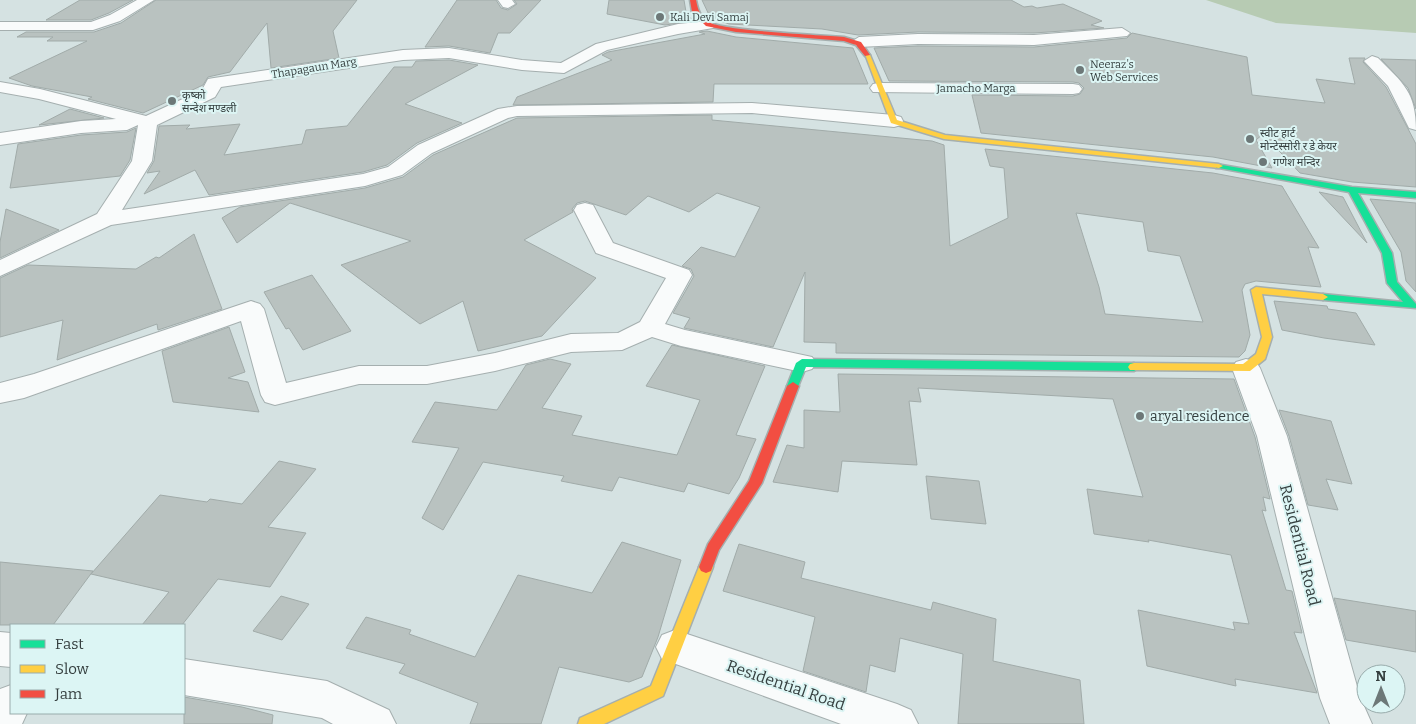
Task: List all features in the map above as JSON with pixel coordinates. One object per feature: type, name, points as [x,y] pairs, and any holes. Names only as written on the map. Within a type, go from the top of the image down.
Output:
[{"type":"street","points":[[0,26],[93,26],[115,18],[147,0]]},
{"type":"street","points":[[693,0],[695,12],[708,25],[736,30],[844,39],[859,42],[918,39],[1034,40],[1122,33]]},
{"type":"street","name":"Thapagaun Marg","points":[[148,122],[209,93],[214,83],[403,55],[449,53],[522,65],[564,68],[602,47],[678,29],[708,25]]},
{"type":"street","points":[[0,42],[21,26]]},
{"type":"street","points":[[859,42],[863,46],[878,88],[894,121]]},
{"type":"street","points":[[1372,61],[1395,84],[1416,124]]},
{"type":"street","points":[[0,87],[40,94],[148,122]]},
{"type":"street","name":"Jamacho Marga","points":[[878,88],[1073,89]]},
{"type":"street","points":[[0,269],[105,219],[365,180],[395,171],[425,149],[504,113],[752,108],[813,112],[894,121],[944,137],[1213,165],[1352,190],[1416,195]]},
{"type":"street","points":[[0,139],[81,127],[148,122]]},
{"type":"street","points":[[105,219],[142,162],[148,122]]},
{"type":"street","points":[[1352,190],[1387,252],[1392,283],[1414,309]]},
{"type":"street","points":[[0,393],[14,391],[121,356],[251,309],[275,395],[359,375],[427,375],[495,362],[571,343],[622,341],[650,328],[680,275],[604,248],[585,210]]},
{"type":"street","points":[[650,328],[681,338],[802,363],[1246,368],[1261,356],[1267,337],[1256,290],[1414,309]]},
{"type":"street","points":[[586,724],[657,691],[713,548],[755,483],[802,363]]},
{"type":"street","name":"Residential Road","points":[[1246,368],[1272,436],[1335,679],[1351,724]]},
{"type":"street","name":"Residential Road","points":[[675,647],[897,724]]},
{"type":"street","points":[[185,677],[327,700],[375,724]]},
{"type":"street","points":[[0,722],[10,706]]},
{"type":"green space","points":[[1206,0],[1416,0],[1416,33],[1276,23]]},
{"type":"building","points":[[80,0],[133,0],[91,20],[46,20]]},
{"type":"building","points":[[156,0],[357,0],[333,31],[339,58],[271,68],[267,23],[230,72],[208,77],[203,85],[143,113],[88,99],[92,97],[32,86],[9,78],[87,41],[47,41],[53,37],[17,37],[26,32],[94,32],[121,23]]},
{"type":"building","points":[[457,0],[496,0],[501,8],[508,10],[517,4],[514,0],[541,0],[510,33],[498,33],[490,53],[449,46],[425,47]]},
{"type":"building","points":[[609,0],[684,0],[686,12],[693,21],[665,25],[607,14]]},
{"type":"building","points":[[702,0],[1011,0],[1024,7],[1032,6],[1037,8],[1063,4],[1102,21],[1091,25],[1104,28],[1034,33],[918,32],[858,35],[822,29],[729,24],[710,17]]},
{"type":"building","points":[[707,31],[736,37],[853,48],[868,84],[714,84],[713,102],[513,105],[517,97],[612,60],[602,55],[608,52],[705,34],[699,32]]},
{"type":"building","points":[[1132,33],[1247,57],[1252,95],[1325,103],[1316,79],[1355,84],[1349,58],[1365,58],[1363,62],[1386,87],[1416,144],[1416,187],[1352,182],[1300,173],[1263,134],[1256,140],[1272,168],[1213,157],[981,133],[972,95],[1073,96],[1080,94],[1084,88],[1079,83],[1073,82],[889,81],[874,48],[918,46],[1034,47],[1127,38]]},
{"type":"building","points":[[1381,59],[1416,60],[1416,109],[1408,88]]},
{"type":"building","points":[[449,60],[478,65],[405,104],[462,123],[417,143],[387,165],[363,172],[209,195],[195,170],[144,194],[160,171],[147,173],[154,161],[159,126],[190,125],[186,129],[240,124],[224,155],[302,144],[306,130],[347,126],[394,67],[412,67],[416,61]]},
{"type":"building","points":[[70,109],[104,118],[39,125]]},
{"type":"building","points":[[712,115],[712,120],[932,141],[944,145],[950,246],[1008,218],[1004,168],[990,166],[985,149],[1213,173],[1282,186],[1319,248],[1308,247],[1321,287],[1256,281],[1245,284],[1242,290],[1250,335],[1245,351],[1239,357],[836,353],[836,343],[804,342],[805,272],[773,347],[684,328],[690,318],[673,313],[694,276],[691,269],[682,266],[701,247],[735,257],[760,207],[717,193],[689,212],[648,196],[626,215],[585,201],[577,203],[572,209],[573,212],[524,240],[596,278],[542,336],[478,351],[463,301],[420,324],[341,265],[411,241],[290,203],[237,243],[222,218],[240,207],[365,188],[403,177],[433,155],[517,118]],"holes":[[[1076,213],[1143,222],[1148,251],[1180,256],[1203,322],[1105,314],[1099,287]]]},
{"type":"building","points":[[136,128],[130,160],[120,176],[10,188],[18,144],[81,135],[127,132]]},
{"type":"building","points":[[1319,192],[1343,197],[1367,243]]},
{"type":"building","points":[[1370,199],[1416,203],[1416,292],[1406,281],[1401,252]]},
{"type":"building","points":[[6,209],[59,230],[0,258],[0,242]]},
{"type":"building","points":[[194,234],[222,309],[158,330],[157,324],[57,360],[63,320],[0,337],[0,278],[28,265],[136,269],[156,257],[159,258]]},
{"type":"building","points":[[312,275],[351,331],[303,350],[289,328],[286,329],[264,292]]},
{"type":"building","points":[[1274,301],[1327,306],[1328,309],[1356,313],[1375,345],[1282,330]]},
{"type":"building","points":[[229,327],[245,372],[228,378],[248,382],[259,412],[173,402],[162,351]]},
{"type":"building","points":[[672,345],[765,366],[736,435],[756,439],[739,478],[729,494],[688,483],[684,492],[619,477],[612,491],[561,481],[564,476],[483,462],[443,530],[422,518],[459,448],[412,442],[435,402],[497,410],[526,365],[550,359],[571,364],[542,408],[582,416],[572,435],[677,455],[700,400],[646,386]]},
{"type":"building","points":[[838,374],[1234,379],[1255,437],[1270,499],[1263,497],[1266,511],[1262,510],[1286,590],[1292,591],[1302,633],[1294,632],[1317,693],[1235,679],[1236,686],[1147,666],[1138,610],[1235,630],[1233,622],[1249,624],[1231,555],[1148,540],[1149,542],[1094,534],[1087,489],[1143,497],[1113,399],[918,388],[921,402],[909,401],[917,465],[842,461],[838,492],[773,482],[787,445],[804,448],[804,410],[840,412]]},
{"type":"building","points":[[1279,410],[1331,421],[1352,484],[1326,479],[1338,510],[1308,505],[1289,436]]},
{"type":"building","points":[[279,461],[316,469],[268,527],[306,533],[270,587],[218,579],[183,624],[143,624],[169,592],[91,574],[160,495],[207,502],[210,499],[242,504]]},
{"type":"building","points":[[926,476],[979,481],[986,524],[931,519]]},
{"type":"building","points":[[622,542],[681,560],[658,637],[642,677],[629,682],[559,667],[541,724],[470,724],[478,703],[399,673],[405,664],[346,648],[366,617],[411,630],[409,634],[475,657],[518,575],[592,593]]},
{"type":"building","points":[[739,544],[805,562],[801,578],[931,610],[933,602],[996,619],[993,661],[1080,680],[1084,724],[958,724],[963,654],[900,638],[895,672],[870,665],[866,692],[803,671],[815,617],[723,591]]},
{"type":"building","points":[[0,562],[93,571],[54,624],[0,625]]},
{"type":"building","points":[[281,596],[309,604],[282,640],[253,631]]},
{"type":"building","points":[[1334,598],[1416,611],[1416,652],[1346,640]]},
{"type":"building","points":[[185,697],[242,707],[273,715],[272,724],[184,724]]},
{"type":"traffic: fast","points":[[1219,166],[1352,190],[1416,195]]},
{"type":"traffic: fast","points":[[1323,297],[1412,306],[1392,283],[1387,253],[1352,190]]},
{"type":"traffic: fast","points":[[793,386],[802,363],[1134,367]]},
{"type":"traffic: slow","points":[[867,55],[894,121],[944,137],[1219,166]]},
{"type":"traffic: slow","points":[[1134,367],[1246,368],[1261,356],[1267,337],[1256,290],[1323,297]]},
{"type":"traffic: slow","points":[[586,724],[657,691],[706,567]]},
{"type":"traffic: jam","points":[[693,0],[695,12],[708,25],[736,30],[844,39],[859,44],[867,55]]},
{"type":"traffic: jam","points":[[706,567],[713,548],[755,483],[793,386]]},
{"type":"place","name":"Kali Devi Samaj","points":[[660,17]]},
{"type":"place","name":"Neeraz's Web Services","points":[[1080,70]]},
{"type":"place","name":"कृष्को सन्देश मण्डली","points":[[172,101]]},
{"type":"place","name":"स्वीट हार्ट मोन्टेस्सोरी र डे केयर","points":[[1250,139]]},
{"type":"place","name":"गणेश मन्दिर","points":[[1263,162]]},
{"type":"place","name":"aryal residence","points":[[1140,416]]}]
